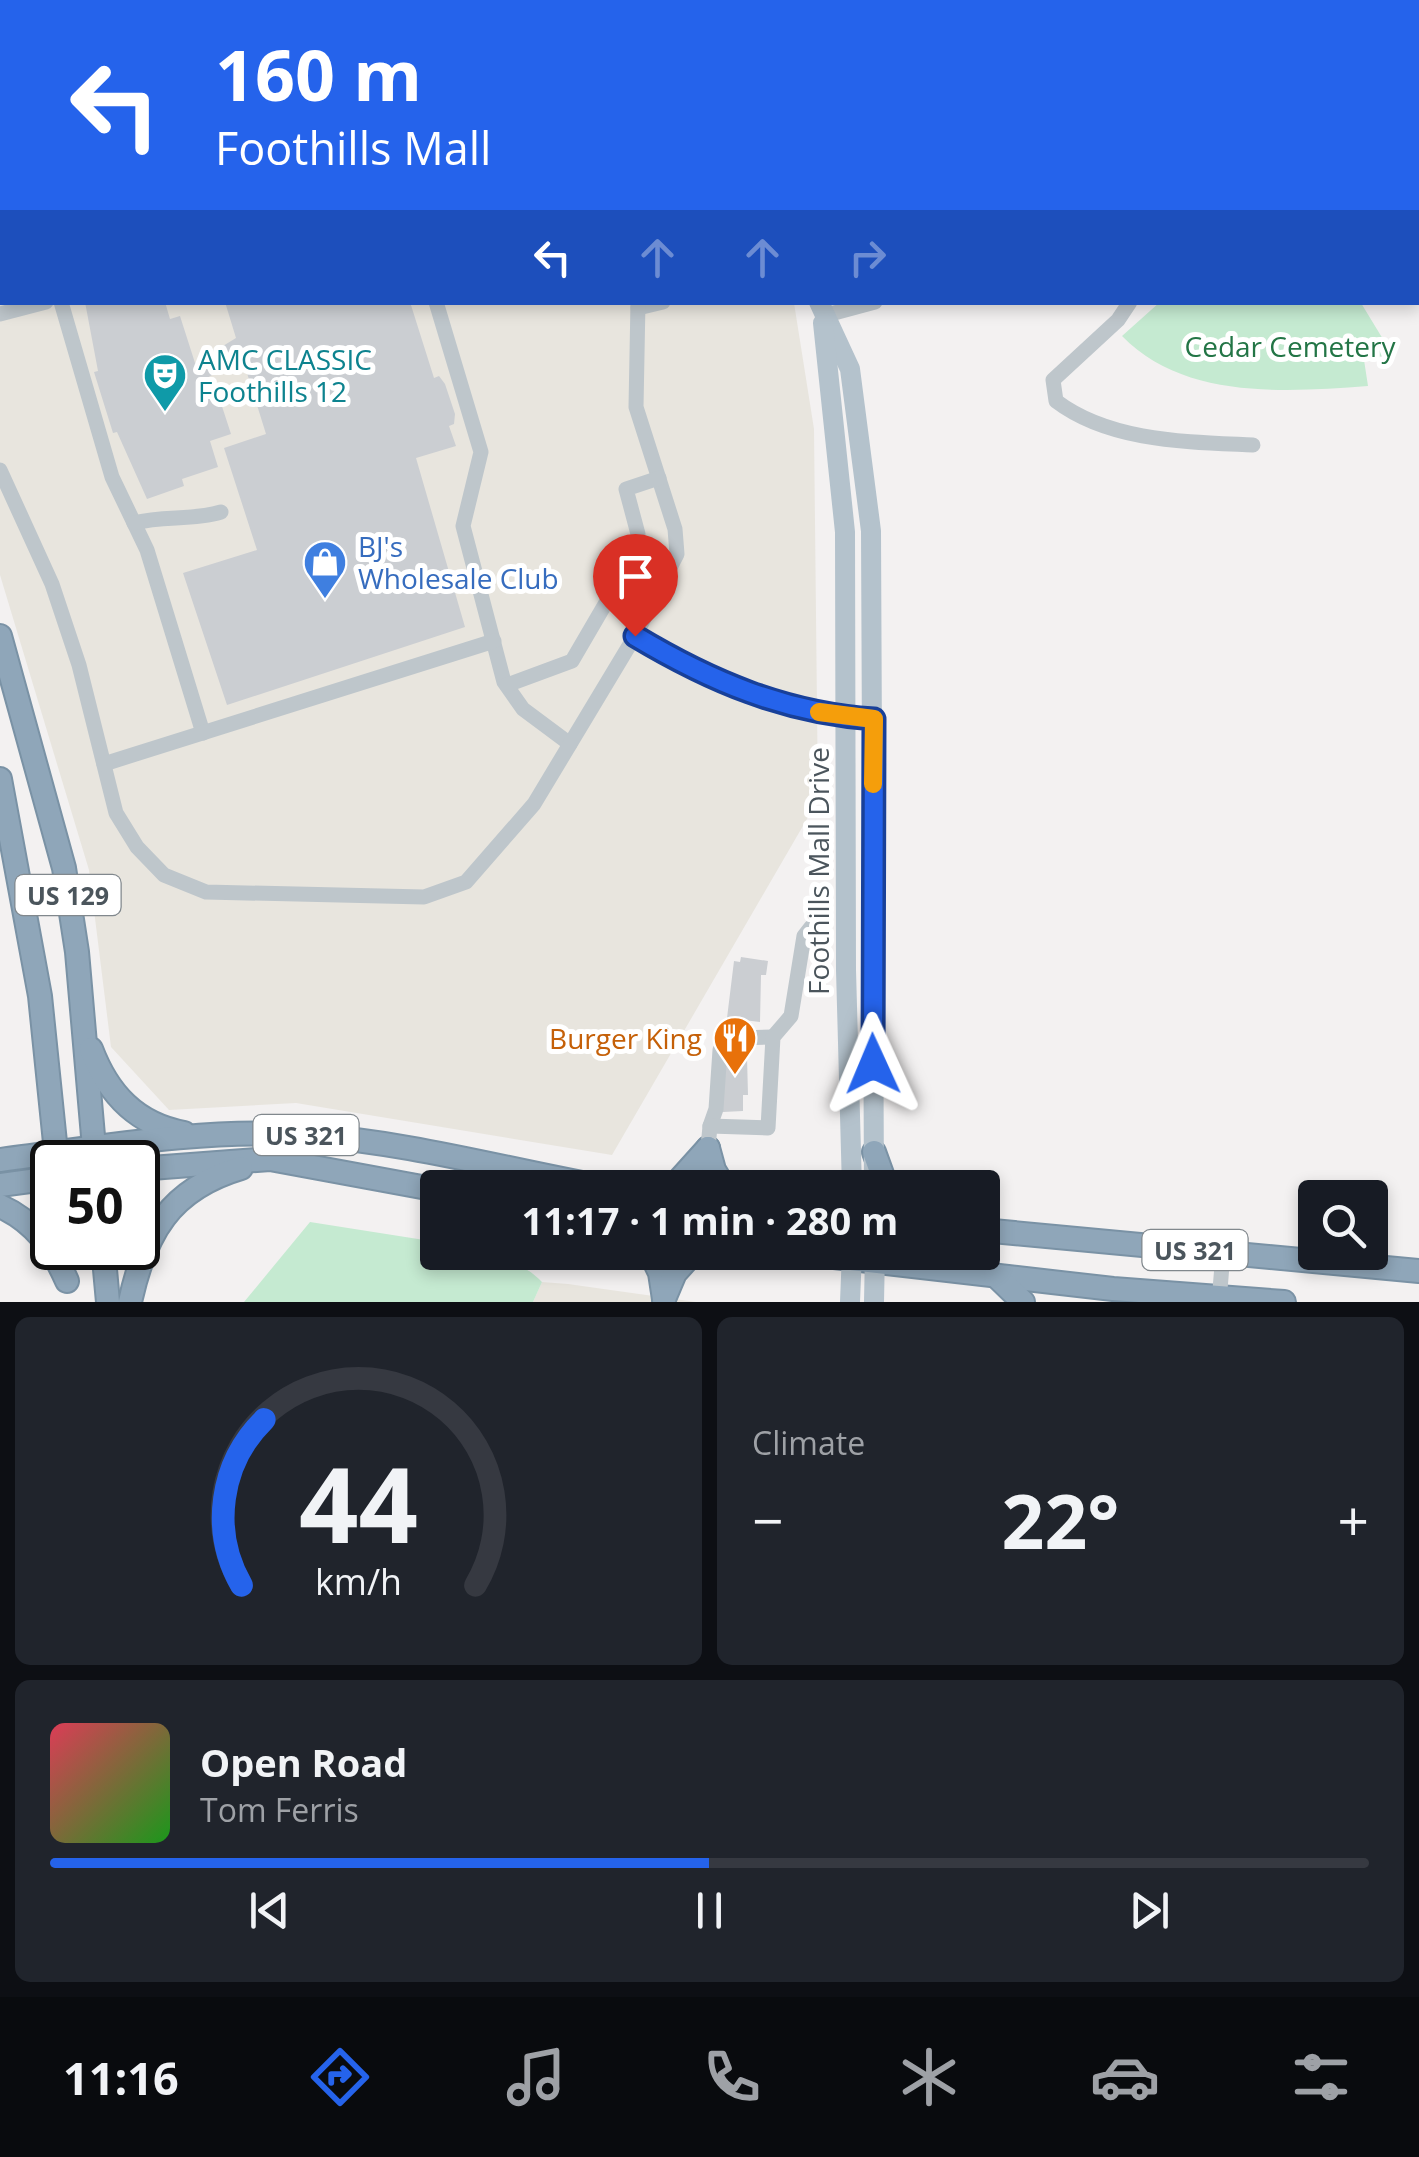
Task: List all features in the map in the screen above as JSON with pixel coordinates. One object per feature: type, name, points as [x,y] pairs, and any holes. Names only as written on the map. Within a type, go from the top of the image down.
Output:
[{"type":"highway","name":"US 129","points":[[0,636],[64,868],[94,1140]]},
{"type":"highway","name":"US 129","points":[[0,779],[40,996],[55,1140]]},
{"type":"highway","points":[[84,1029],[98,1066],[127,1108],[168,1130],[207,1137]]},
{"type":"highway","name":"US 321","points":[[160,1145],[259,1133],[380,1142],[519,1170]]},
{"type":"highway","points":[[685,1170],[709,1137]]},
{"type":"highway","points":[[709,1137],[714,1170]]},
{"type":"highway","points":[[874,1152],[880,1170]]},
{"type":"highway","name":"US 321","points":[[0,1160],[30,1159]]},
{"type":"highway","points":[[130,1302],[139,1262],[160,1219],[194,1187],[270,1159]]},
{"type":"highway","name":"US 321","points":[[160,1167],[270,1159],[420,1187]]},
{"type":"highway","points":[[0,1185],[30,1181]]},
{"type":"highway","points":[[0,1206],[20,1215],[40,1233],[69,1291]]},
{"type":"highway","name":"US 321","points":[[1000,1232],[1419,1270]]},
{"type":"highway","points":[[105,1270],[108,1302]]},
{"type":"highway","points":[[659,1270],[664,1300]]},
{"type":"highway","points":[[664,1300],[677,1270]]},
{"type":"highway","name":"US 321","points":[[956,1270],[1085,1286],[1284,1302]]},
{"type":"highway","points":[[995,1275],[1023,1302]]},
{"type":"highway","points":[[1053,1302],[1085,1286]]},
{"type":"main road","name":"Foothills Mall Drive","points":[[821,309],[845,532],[852,1170]]},
{"type":"main road","name":"Foothills Mall Drive","points":[[821,309],[850,369],[872,531],[874,1170]]},
{"type":"main road","points":[[850,1302],[860,1270]]},
{"type":"main road","points":[[867,1270],[874,1302]]},
{"type":"street","points":[[0,314],[34,305]]},
{"type":"street","points":[[61,305],[112,477],[147,550],[203,733]]},
{"type":"street","points":[[438,305],[481,452],[463,526],[507,685],[523,709],[570,744]]},
{"type":"street","points":[[0,470],[52,584],[116,813],[137,848],[164,875],[206,892],[424,896],[466,882],[534,804],[635,636],[677,554],[675,529],[636,408],[638,305]]},
{"type":"street","points":[[821,309],[852,305]]},
{"type":"street","points":[[1128,305],[1118,320],[1053,380],[1056,401],[1102,425],[1155,438],[1253,445]]},
{"type":"street","points":[[507,685],[572,661],[636,552],[638,534],[626,488],[659,478]]},
{"type":"street","points":[[134,524],[159,516],[194,520],[222,512]]},
{"type":"street","points":[[635,636],[701,675],[770,701],[874,719]]},
{"type":"street","points":[[104,764],[494,641]]},
{"type":"street","points":[[773,1037],[739,1038],[720,1050],[716,1110],[709,1137],[768,1128],[773,1037],[791,1016],[804,936],[811,927]]},
{"type":"street","points":[[1219,1299],[1224,1252]]},
{"type":"shaded area","points":[[0,305],[794,305],[814,429],[818,800],[612,1155],[296,1103],[169,1110],[111,1047],[89,870],[0,575]]},
{"type":"shaded area","points":[[542,1282],[568,1284],[696,1302],[533,1302]]},
{"type":"green space","name":"Cedar Cemetery","points":[[1157,305],[1362,305],[1392,354],[1364,360],[1368,386],[1270,390],[1205,382],[1175,372],[1147,357],[1122,336]]},
{"type":"green space","points":[[310,1222],[420,1239],[420,1270],[528,1270],[542,1282],[533,1302],[244,1302]]},
{"type":"building","points":[[86,305],[166,305],[170,319],[180,316],[195,363],[236,338],[226,305],[411,305],[434,378],[439,376],[445,384],[455,414],[454,424],[449,426],[456,446],[416,458],[465,627],[227,705],[183,573],[257,550],[224,448],[266,434],[242,357],[202,381],[207,394],[217,391],[231,434],[210,441],[218,467],[182,479],[184,486],[147,499],[117,432],[113,433],[94,372],[98,371]]},
{"type":"building","points":[[741,957],[768,961],[766,975],[761,975],[760,1022],[727,1018],[734,961],[740,962]]},
{"type":"building","name":"Burger King","points":[[747,1057],[748,1095],[743,1095],[743,1111],[723,1112],[722,1058]]},
{"type":"slow traffic","points":[[819,712],[874,719],[873,784]]},
{"type":"place","name":"AMC CLASSIC Foothills 12","points":[[165,413]]},
{"type":"place","name":"BJ's Wholesale Club","points":[[325,600]]},
{"type":"place","name":"Burger King","points":[[735,1076]]},
{"type":"route","points":[[635,636],[701,675],[770,701],[874,719],[873,1064]]}]
